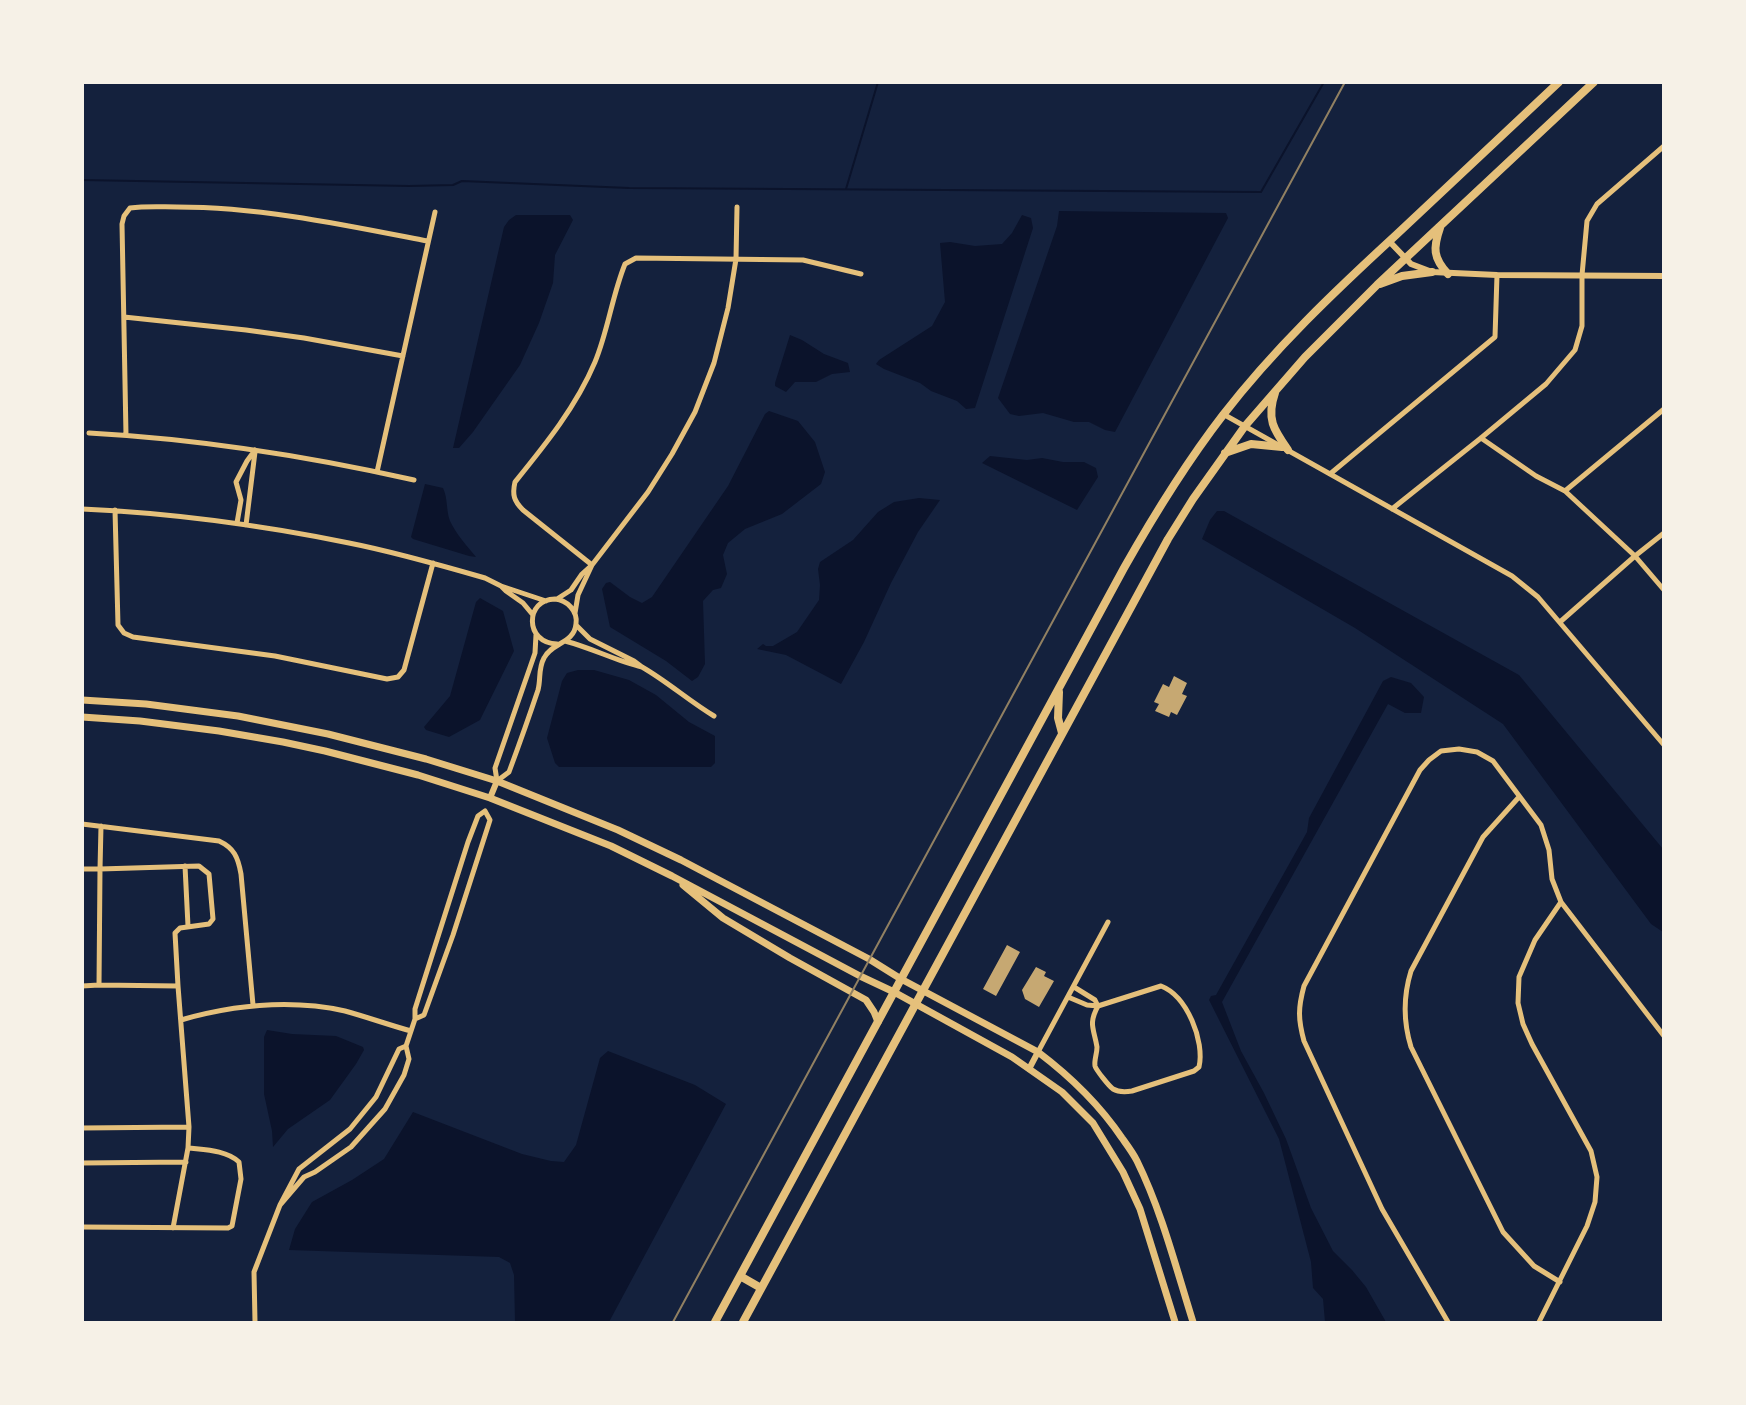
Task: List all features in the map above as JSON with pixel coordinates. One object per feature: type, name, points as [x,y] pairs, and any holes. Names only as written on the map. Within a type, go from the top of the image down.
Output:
[{"type":"main road","points":[[715,1323],[1060,686],[1152,518],[1176,481],[1223,414],[1262,367],[1301,326],[1559,82]]},
{"type":"main road","points":[[743,1323],[1168,539],[1225,453],[1277,388],[1338,322],[1594,82]]},
{"type":"main road","points":[[1441,225],[1436,240],[1436,255],[1440,266],[1448,274]]},
{"type":"main road","points":[[1377,285],[1402,276],[1432,272]]},
{"type":"main road","points":[[1277,388],[1270,410],[1271,420],[1285,448]]},
{"type":"main road","points":[[1225,453],[1251,444],[1285,448]]},
{"type":"main road","points":[[1060,686],[1058,718],[1062,733]]},
{"type":"main road","points":[[82,700],[146,704],[226,715],[328,734],[498,780],[618,830],[681,860],[869,959],[922,991],[1038,1052],[1093,1099],[1136,1159],[1154,1202],[1193,1323]]},
{"type":"main road","points":[[82,717],[140,721],[283,742],[418,775],[490,798],[611,846],[672,876],[894,992],[1012,1057],[1062,1092],[1093,1123],[1121,1168],[1140,1209],[1175,1323]]},
{"type":"main road","points":[[672,876],[723,918],[867,1000],[878,1022]]},
{"type":"main road","points":[[740,1276],[761,1288]]},
{"type":"street","points":[[1392,508],[1546,384],[1575,351],[1582,327],[1582,275],[1587,221],[1597,204],[1664,146]]},
{"type":"street","points":[[126,435],[122,224],[130,208],[206,207],[262,213],[353,227],[427,242]]},
{"type":"street","points":[[498,780],[495,768],[535,653],[536,635],[532,625],[536,608],[571,590],[591,566],[648,492],[695,412],[714,363],[728,308],[736,259],[737,207]]},
{"type":"street","points":[[377,472],[435,212]]},
{"type":"street","points":[[1389,241],[1411,264],[1432,272],[1497,275],[1664,276]]},
{"type":"street","points":[[591,566],[515,502],[512,492],[515,482],[552,435],[578,395],[594,363],[608,326],[625,264],[636,258],[803,260],[861,274]]},
{"type":"street","points":[[1330,474],[1495,337],[1497,275]]},
{"type":"street","points":[[124,317],[304,338],[403,356]]},
{"type":"street","points":[[1565,491],[1664,409]]},
{"type":"street","points":[[1223,414],[1512,576],[1538,597],[1664,745]]},
{"type":"street","points":[[89,433],[189,441],[298,456],[414,480]]},
{"type":"street","points":[[1481,438],[1536,476],[1565,491],[1635,556],[1664,590]]},
{"type":"street","points":[[237,523],[241,500],[236,482],[255,450]]},
{"type":"street","points":[[246,525],[255,450]]},
{"type":"street","points":[[82,508],[237,523],[350,543],[485,578],[546,601]]},
{"type":"street","points":[[115,510],[118,625],[124,633],[133,637],[275,656],[387,679],[398,677],[404,670],[433,563]]},
{"type":"street","points":[[1560,622],[1664,533]]},
{"type":"street","points":[[490,798],[498,780],[509,772],[539,686],[540,669],[544,656],[557,644],[572,636],[576,625],[578,595],[591,566]]},
{"type":"street","points":[[501,585],[523,603],[533,615]]},
{"type":"street","points":[[557,599],[568,604],[575,613]]},
{"type":"street","points":[[576,625],[590,639],[634,661],[663,679],[687,700],[714,716]]},
{"type":"street","points":[[536,635],[545,642],[557,644]]},
{"type":"street","points":[[565,641],[642,667]]},
{"type":"street","points":[[1448,1323],[1382,1209],[1304,1041],[1299,1021],[1299,1003],[1304,986],[1420,770],[1429,760],[1441,751],[1459,749],[1477,752],[1493,761],[1541,825],[1549,850],[1552,879],[1561,902],[1664,1036]]},
{"type":"street","points":[[1519,797],[1483,837],[1411,971],[1405,992],[1406,1032],[1411,1047],[1503,1232],[1534,1266],[1560,1282]]},
{"type":"street","points":[[280,1205],[304,1177],[351,1147],[385,1109],[404,1075],[409,1059],[406,1046],[415,1019],[414,1009],[468,842],[478,816],[485,811],[490,820],[453,935],[424,1015],[415,1019]]},
{"type":"street","points":[[82,819],[85,824],[219,841],[235,853],[239,860],[241,873],[253,1005]]},
{"type":"street","points":[[99,986],[101,826]]},
{"type":"street","points":[[185,866],[188,926]]},
{"type":"street","points":[[82,869],[199,866],[209,874],[213,920],[208,924],[180,928],[175,933],[189,1127],[186,1161],[173,1228]]},
{"type":"street","points":[[1539,1323],[1590,1218],[1595,1202],[1597,1177],[1591,1151],[1532,1044],[1523,1024],[1518,1003],[1519,977],[1534,940],[1561,902]]},
{"type":"street","points":[[1029,1068],[1108,922]]},
{"type":"street","points":[[82,986],[178,986]]},
{"type":"street","points":[[1068,997],[1087,1005],[1098,1006],[1161,986],[1169,989],[1179,999],[1194,1024],[1201,1048],[1199,1067],[1194,1071],[1136,1090],[1122,1092],[1113,1089],[1096,1071],[1094,1063],[1097,1047],[1092,1016],[1098,1006]]},
{"type":"street","points":[[1074,987],[1095,1000],[1098,1006]]},
{"type":"street","points":[[181,1020],[253,1005],[293,1005],[344,1011],[411,1031]]},
{"type":"street","points":[[255,1323],[254,1272],[280,1205],[299,1169],[350,1129],[376,1097],[399,1049],[406,1046]]},
{"type":"street","points":[[82,1128],[189,1127]]},
{"type":"street","points":[[82,1227],[224,1229],[232,1226],[241,1179],[239,1162],[233,1156],[188,1148]]},
{"type":"street","points":[[82,1163],[186,1161]]},
{"type":"water","points":[[1059,211],[1226,213],[1228,218],[1115,432],[1089,422],[1074,422],[1043,413],[1019,416],[1010,414],[998,398],[1057,226]]},
{"type":"water","points":[[516,215],[570,215],[573,220],[555,255],[553,283],[539,323],[520,365],[473,432],[459,448],[453,448],[504,227]]},
{"type":"water","points":[[1022,215],[1031,218],[1033,228],[975,408],[966,409],[957,401],[876,364],[932,326],[945,302],[940,243],[950,242],[975,246],[1002,244],[1012,233]]},
{"type":"water","points":[[790,335],[824,354],[848,363],[850,372],[832,374],[816,382],[795,382],[786,392],[775,386]]},
{"type":"water","points":[[769,411],[798,421],[815,442],[825,472],[821,484],[782,514],[745,529],[728,543],[723,555],[727,574],[721,588],[713,590],[703,601],[705,664],[698,677],[692,681],[666,661],[610,627],[602,589],[606,583],[610,582],[642,603],[652,597],[728,486],[765,414]]},
{"type":"water","points":[[990,456],[1084,462],[1096,468],[1098,477],[1077,510],[982,463]]},
{"type":"water","points":[[425,484],[443,488],[450,521],[476,557],[411,537]]},
{"type":"water","points":[[919,498],[940,500],[918,532],[841,684],[786,655],[757,649],[763,644],[773,646],[797,632],[819,600],[818,569],[820,562],[853,540],[878,512],[894,502]]},
{"type":"water","points":[[1217,511],[1224,511],[1519,675],[1663,849],[1663,932],[1651,924],[1503,724],[1355,628],[1202,539],[1210,520]]},
{"type":"water","points":[[480,598],[503,611],[514,651],[480,720],[449,737],[426,730],[424,727],[450,696],[476,602]]},
{"type":"water","points":[[594,670],[629,680],[656,695],[689,722],[715,736],[715,763],[711,767],[559,767],[555,763],[547,738],[562,681],[567,673]]},
{"type":"water","points":[[1391,677],[1411,683],[1424,697],[1421,713],[1405,713],[1388,704],[1222,1002],[1241,1051],[1286,1139],[1311,1208],[1333,1251],[1366,1287],[1386,1322],[1325,1322],[1323,1299],[1313,1288],[1311,1262],[1279,1139],[1209,1000],[1211,996],[1216,995],[1307,832],[1309,818],[1383,681]]},
{"type":"water","points":[[267,1030],[292,1034],[336,1036],[363,1047],[364,1050],[330,1100],[288,1129],[273,1147],[264,1094],[264,1037]]},
{"type":"water","points":[[608,1051],[695,1085],[726,1104],[609,1322],[515,1322],[514,1275],[510,1263],[499,1257],[289,1250],[295,1229],[312,1202],[384,1159],[413,1112],[522,1154],[564,1162],[576,1145],[600,1058]]},
{"type":"building","points":[[1174,676],[1187,683],[1182,694],[1187,696],[1177,715],[1171,712],[1169,717],[1155,711],[1159,704],[1154,702],[1163,684],[1169,687]]},
{"type":"building","points":[[1007,945],[1020,952],[996,996],[983,989]]},
{"type":"building","points":[[1036,967],[1046,972],[1044,976],[1054,981],[1039,1007],[1025,999],[1022,990]]},
{"type":"waterway","points":[[846,189],[878,82]]},
{"type":"waterway","points":[[82,180],[409,186],[453,185],[462,181],[629,188],[1261,192],[1324,82]]},
{"type":"railway","points":[[673,1322],[1345,82]]}]
